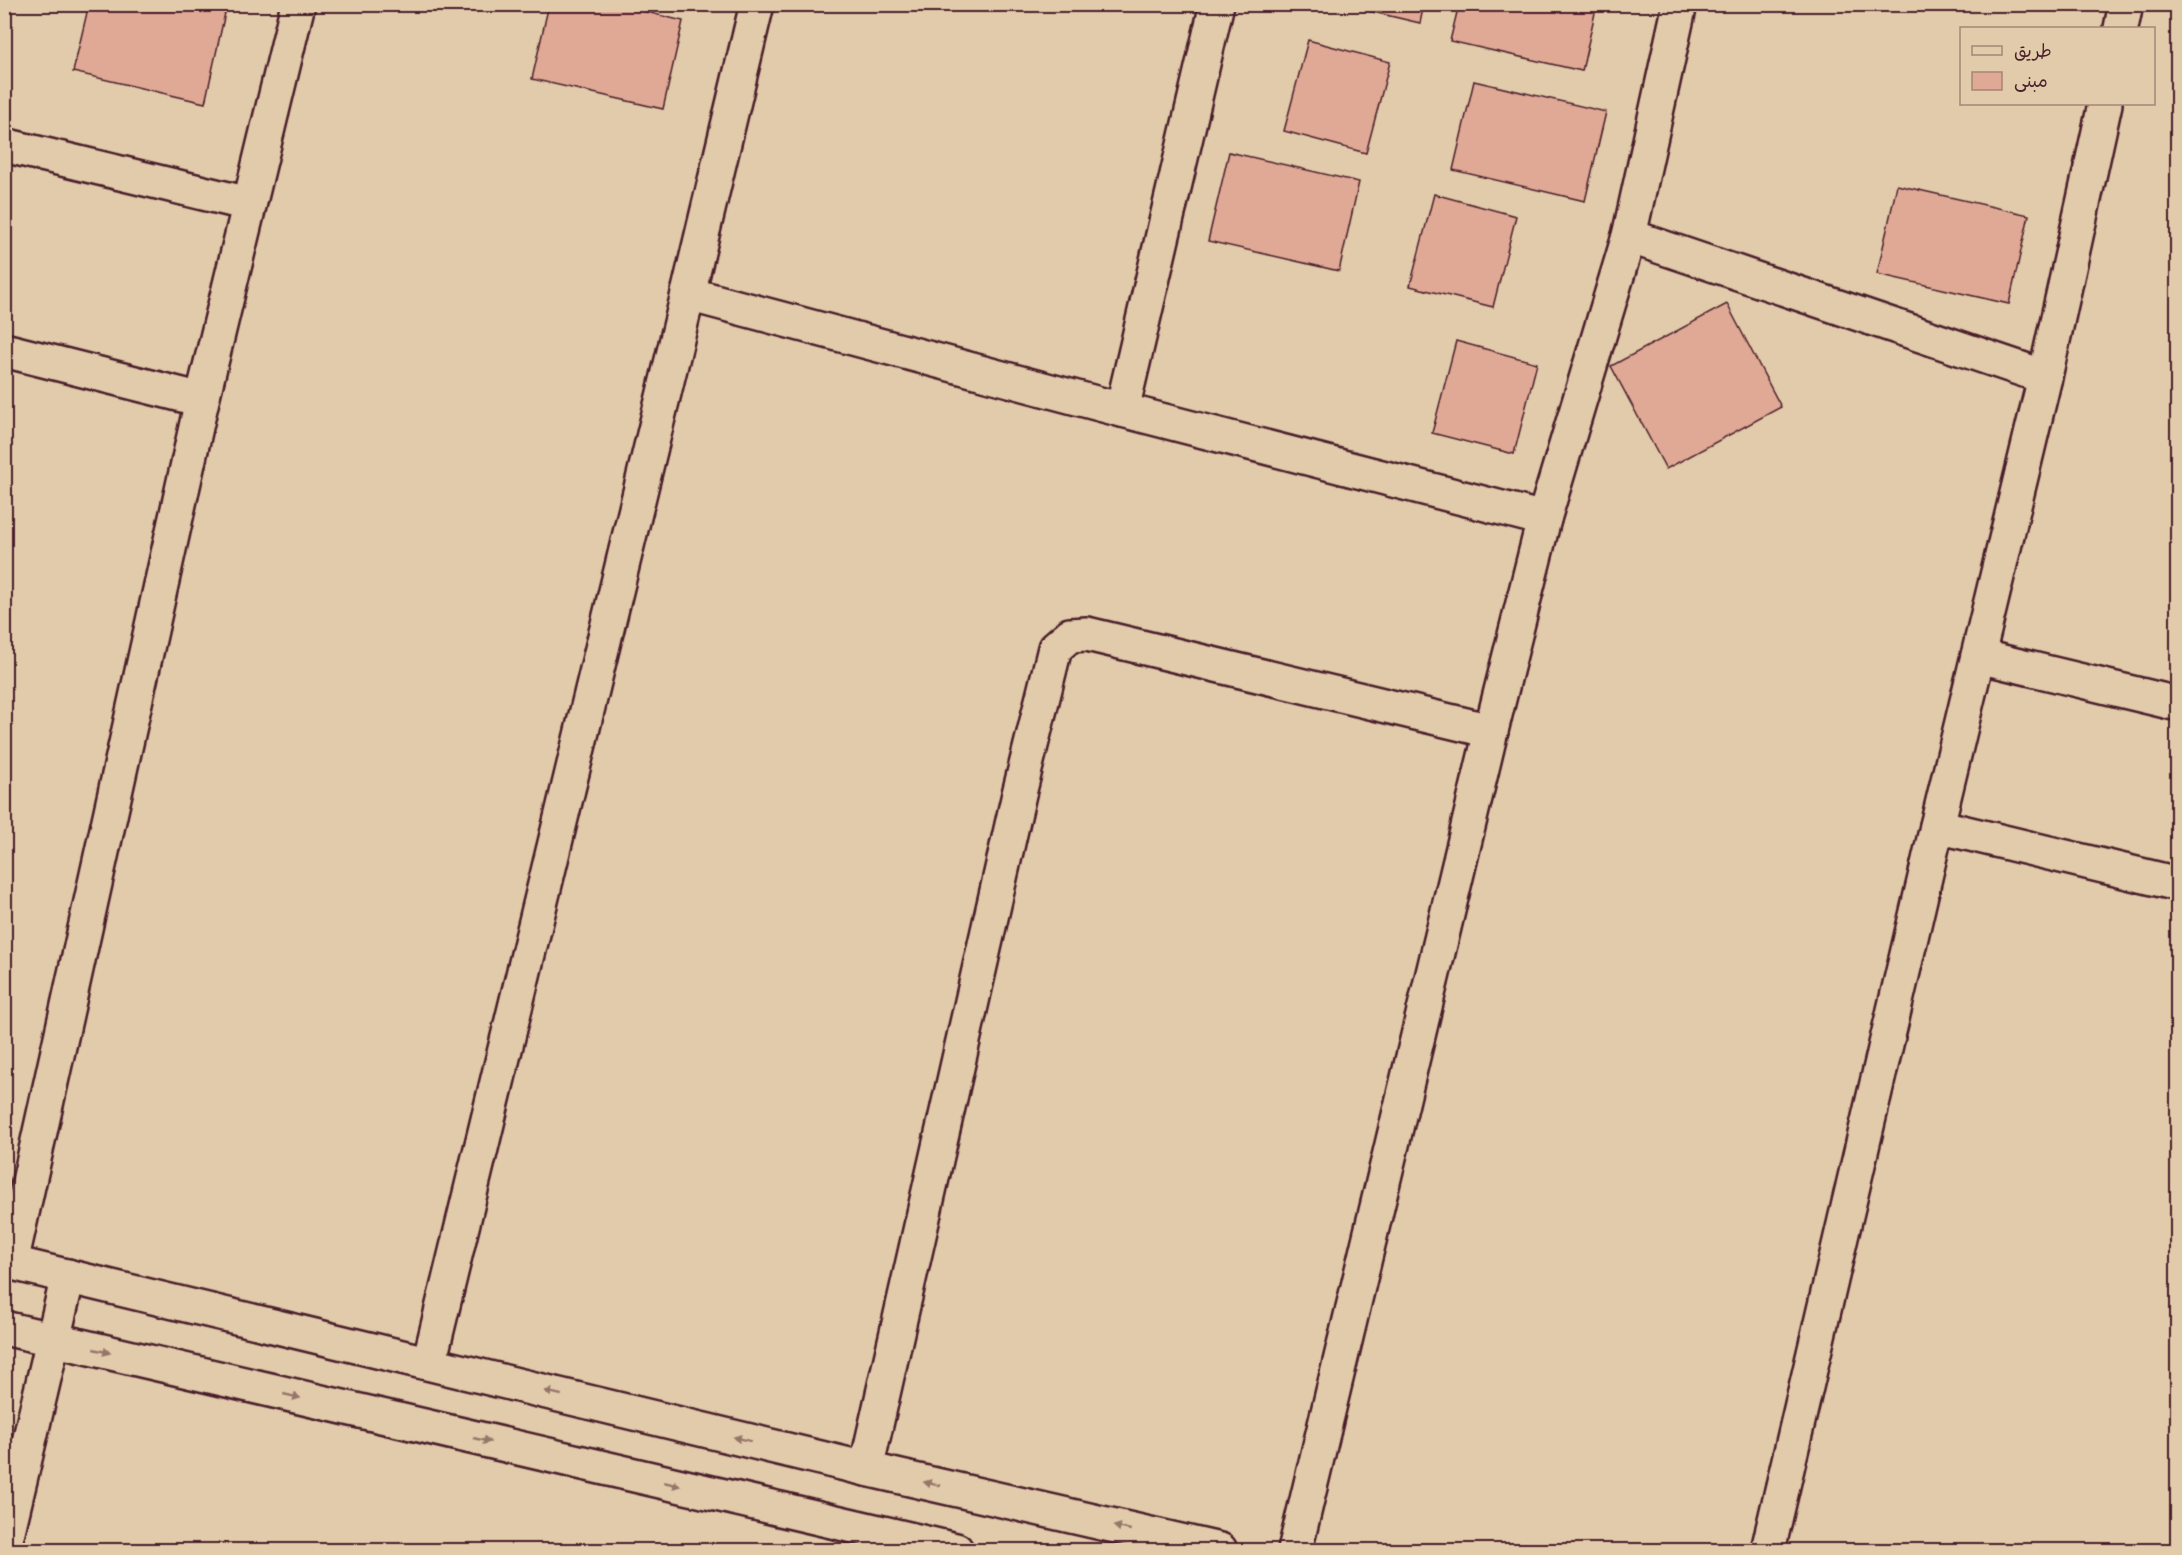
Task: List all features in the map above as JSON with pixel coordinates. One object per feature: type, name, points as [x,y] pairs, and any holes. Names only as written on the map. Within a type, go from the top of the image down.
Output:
[{"type":"street","points":[[298,4],[202,400],[8,1262],[866,1469],[1220,1551]]},
{"type":"street","points":[[429,1363],[757,4]]},
{"type":"street","points":[[1122,410],[1217,4]]},
{"type":"street","points":[[1295,1551],[1491,731],[1544,519],[1629,236],[1680,4]]},
{"type":"street","points":[[2121,27],[2126,4]]},
{"type":"street","points":[[1768,1551],[1937,826],[2045,377],[2104,105]]},
{"type":"street","points":[[4,145],[249,204]]},
{"type":"street","points":[[1629,236],[2045,377]]},
{"type":"street","points":[[688,294],[1122,410],[1544,519]]},
{"type":"street","points":[[4,350],[202,400]]},
{"type":"street","points":[[866,1469],[1016,806],[1055,648],[1070,635],[1087,634],[1491,731]]},
{"type":"street","points":[[1978,656],[2178,704]]},
{"type":"street","points":[[1937,826],[2178,884]]},
{"type":"street","points":[[4,1548],[68,1276]]},
{"type":"street","points":[[4,1328],[956,1551]]},
{"type":"building","points":[[89,4],[186,4],[225,13],[205,103],[73,72]]},
{"type":"building","points":[[549,4],[614,4],[683,21],[663,109],[532,79]]},
{"type":"building","points":[[1339,4],[1424,4],[1420,23]]},
{"type":"building","points":[[1459,4],[1597,4],[1582,71],[1450,41]]},
{"type":"building","points":[[1308,40],[1390,62],[1366,153],[1284,131]]},
{"type":"building","points":[[1474,81],[1606,112],[1585,201],[1453,170]]},
{"type":"building","points":[[1229,152],[1359,182],[1339,271],[1208,241]]},
{"type":"building","points":[[1897,185],[2029,215],[2009,304],[1877,274]]},
{"type":"building","points":[[1434,194],[1516,216],[1493,307],[1410,286]]},
{"type":"building","points":[[1727,304],[1781,407],[1666,469],[1611,366]]},
{"type":"building","points":[[1456,341],[1537,363],[1514,454],[1432,433]]}]
